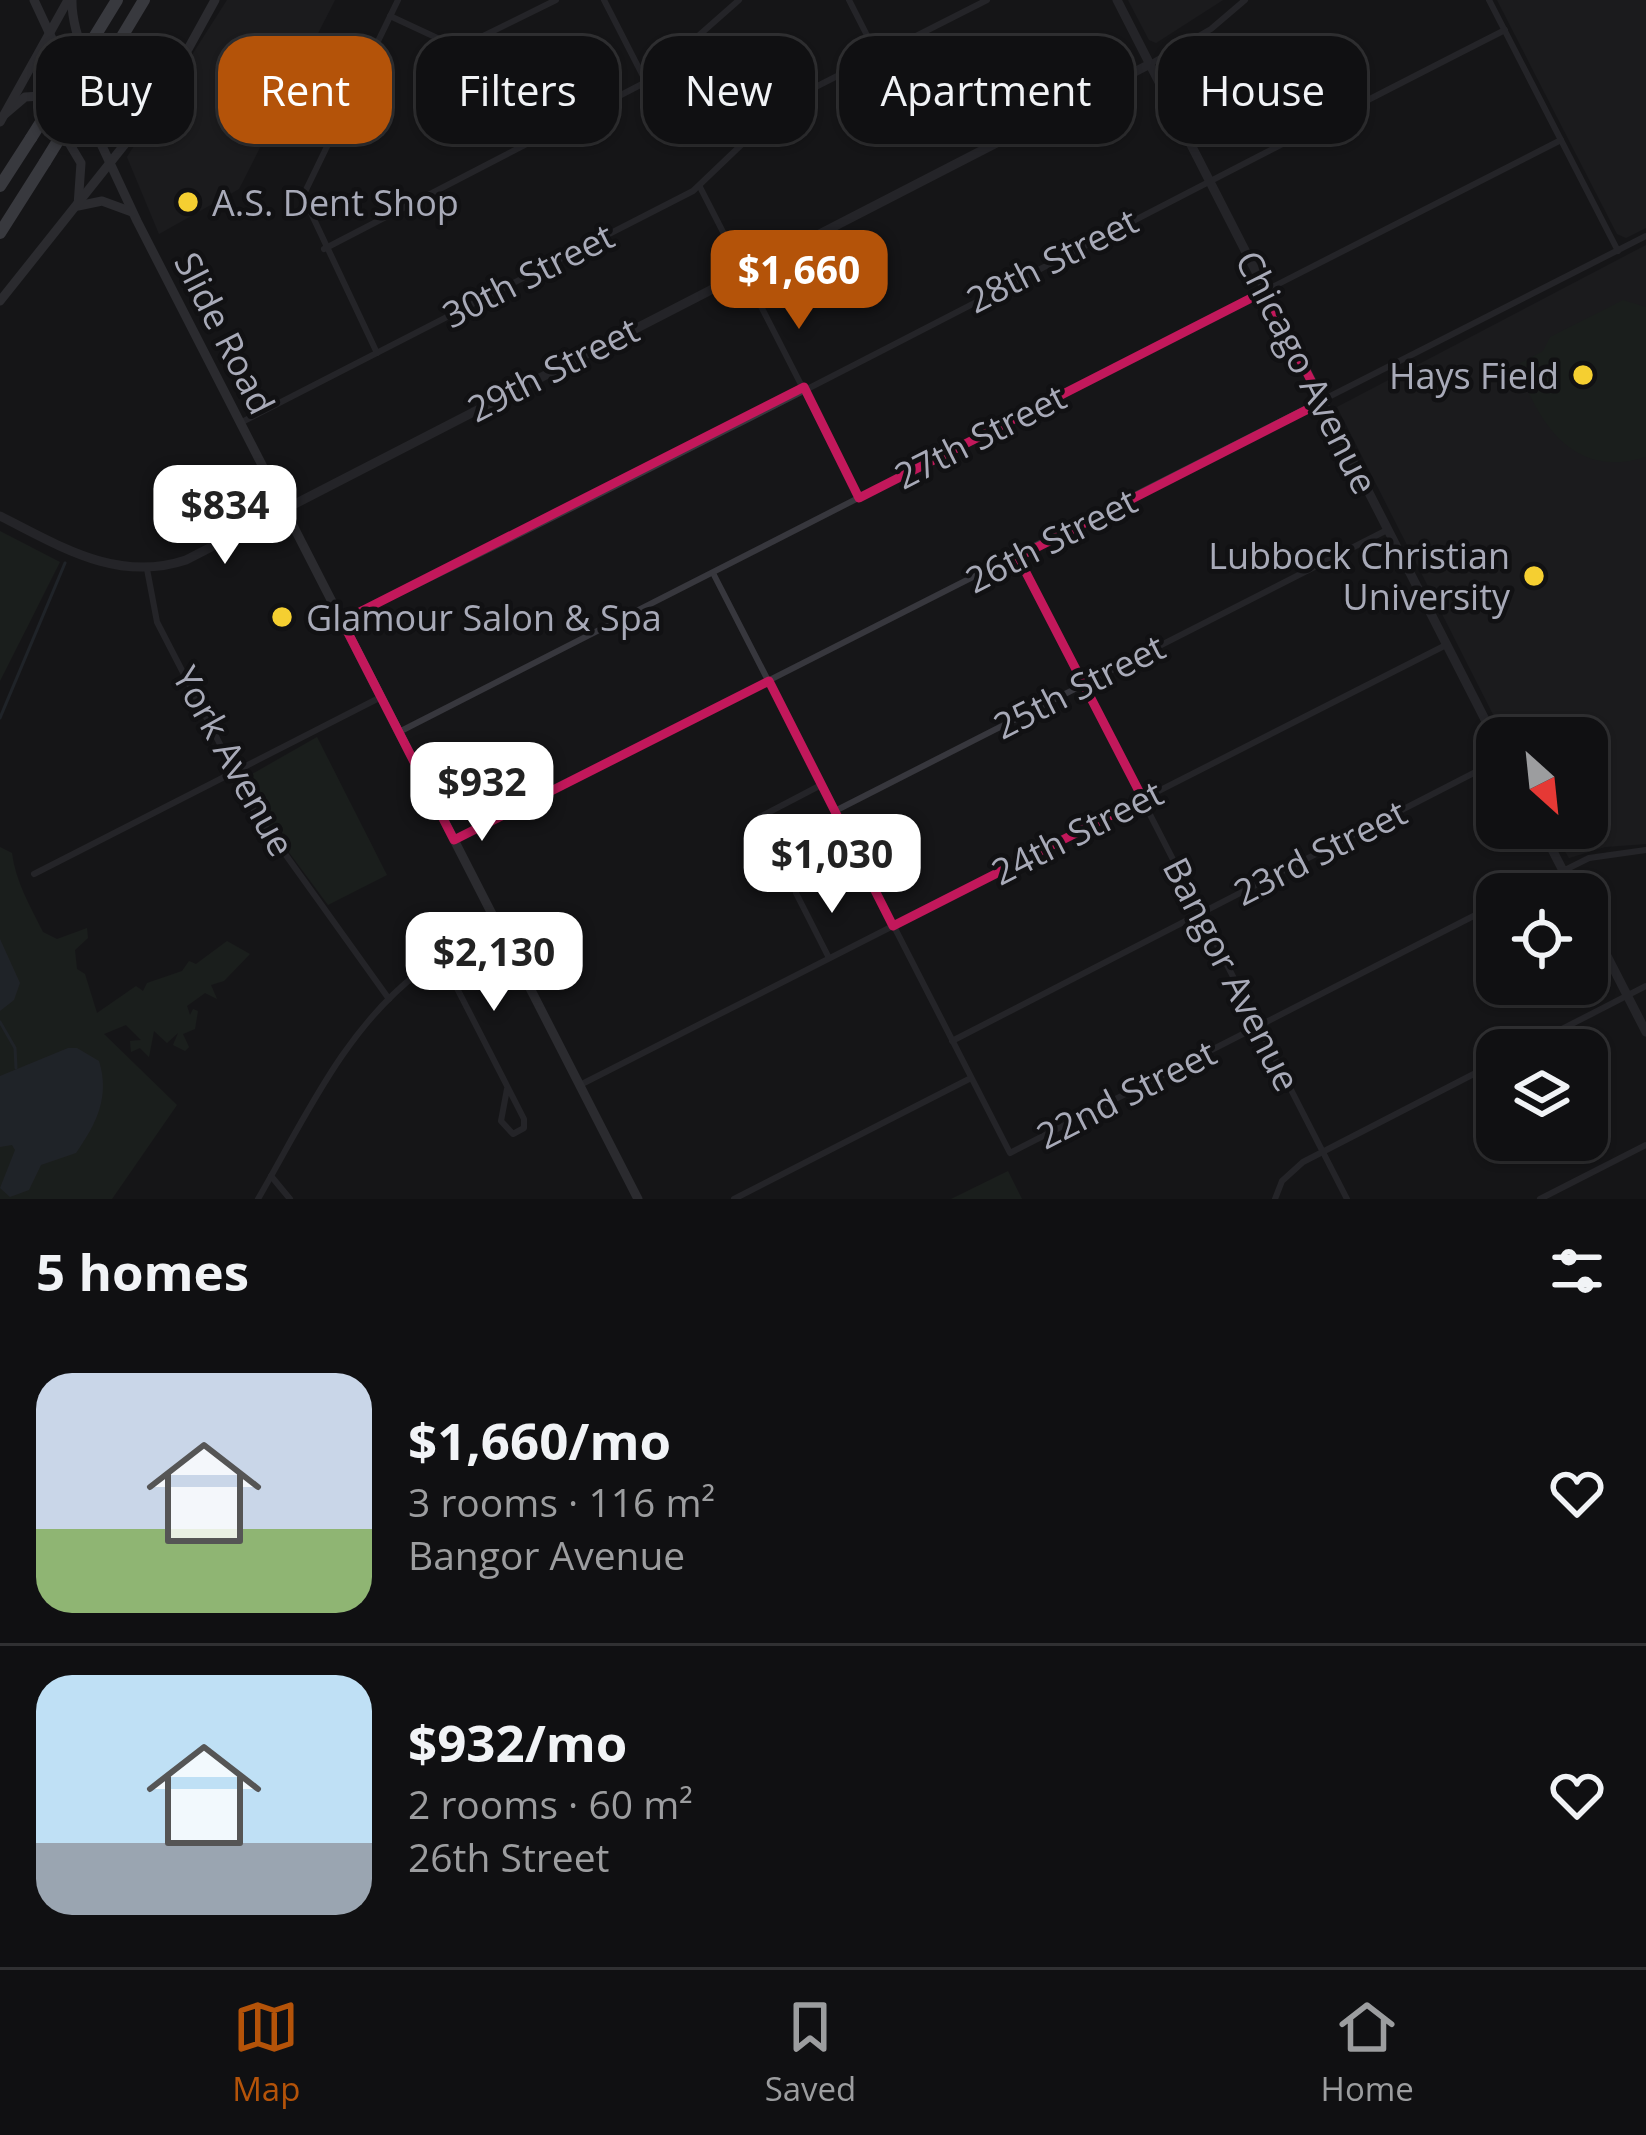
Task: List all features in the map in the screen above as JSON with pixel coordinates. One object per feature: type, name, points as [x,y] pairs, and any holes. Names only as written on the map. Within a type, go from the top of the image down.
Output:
[{"type":"highway","points":[[0,233],[144,0]]},
{"type":"highway","points":[[0,186],[114,5]]},
{"type":"main road","name":"Slide Road","points":[[34,0],[133,213],[638,1199]]},
{"type":"main road","points":[[2,118],[70,0]]},
{"type":"main road","points":[[70,0],[78,36]]},
{"type":"main road","points":[[194,38],[215,0]]},
{"type":"main road","points":[[2,118],[25,97],[41,96],[47,102],[82,163],[78,206]]},
{"type":"main road","points":[[0,301],[128,144]]},
{"type":"main road","points":[[78,206],[102,202],[133,213]]},
{"type":"street","points":[[377,353],[324,249],[303,188],[398,0]]},
{"type":"street","points":[[390,16],[448,43],[467,44],[556,0]]},
{"type":"street","points":[[604,0],[643,76]]},
{"type":"street","points":[[698,36],[739,0]]},
{"type":"street","points":[[849,0],[867,36]]},
{"type":"street","name":"30th Street","points":[[916,36],[987,0]]},
{"type":"street","name":"Chicago Avenue","points":[[1118,0],[1484,717]]},
{"type":"street","points":[[1150,64],[1210,29],[1245,0]]},
{"type":"street","points":[[1490,0],[1618,251]]},
{"type":"street","name":"28th Street","points":[[342,621],[631,482],[803,387],[1505,30]]},
{"type":"street","name":"29th Street","points":[[147,569],[199,555],[1150,64]]},
{"type":"street","name":"30th Street","points":[[240,423],[700,187],[786,101],[839,75]]},
{"type":"street","points":[[324,249],[643,84]]},
{"type":"street","name":"27th Street","points":[[399,732],[1561,140]]},
{"type":"street","points":[[700,187],[859,498]]},
{"type":"street","name":"26th Street","points":[[454,840],[1646,236]]},
{"type":"street","points":[[0,516],[99,563],[147,569]]},
{"type":"street","name":"25th Street","points":[[835,811],[1387,530]]},
{"type":"street","name":"Bangor Avenue","points":[[1018,557],[1347,1199]]},
{"type":"street","name":"York Avenue","points":[[147,569],[158,622],[265,829],[389,999]]},
{"type":"street","points":[[713,573],[971,1078],[734,1199]]},
{"type":"street","name":"24th Street","points":[[580,1085],[1447,645]]},
{"type":"street","points":[[34,874],[381,697]]},
{"type":"street","name":"23rd Street","points":[[952,1041],[1476,772]]},
{"type":"street","points":[[760,817],[822,785]]},
{"type":"street","points":[[1552,849],[1564,873]]},
{"type":"street","points":[[1557,873],[1597,856],[1646,850]]},
{"type":"street","points":[[796,893],[829,958]]},
{"type":"street","name":"22nd Street","points":[[971,1078],[1010,1153],[1476,915]]},
{"type":"street","points":[[258,1199],[330,1073],[389,999],[441,957],[499,927]]},
{"type":"street","points":[[441,957],[524,1119],[524,1128],[513,1134],[502,1126],[507,1089]]},
{"type":"street","points":[[1608,957],[1646,1032]]},
{"type":"street","points":[[1563,1029],[1646,986]]},
{"type":"street","points":[[1275,1199],[1291,1172],[1322,1152],[1476,1074]]},
{"type":"street","points":[[1540,1199],[1646,1145]]},
{"type":"street","points":[[271,1176],[290,1199]]},
{"type":"highlighted area","points":[[1265,291],[1322,402],[1018,557],[1143,799],[893,926],[769,681],[454,840],[342,621],[804,387],[859,498]]},
{"type":"shaded area","points":[[227,0],[335,0],[317,36],[218,36],[218,144],[262,144],[239,189],[159,234],[127,157],[135,144],[194,144],[194,52]]},
{"type":"shaded area","points":[[1128,0],[1223,0],[1167,36],[1158,36],[1156,43],[1149,40]]},
{"type":"shaded area","points":[[1497,0],[1646,0],[1646,228],[1626,238],[1617,234]]},
{"type":"shaded area","name":"Lubbock Christian University","points":[[1646,245],[1646,844],[1608,847],[1608,717],[1494,717],[1337,407]]},
{"type":"shaded area","name":"Hays Field","points":[[1623,300],[1646,307],[1646,457],[1598,461],[1579,454],[1548,426],[1517,365],[1543,351],[1550,337]]},
{"type":"shaded area","points":[[0,531],[60,562],[0,681]]},
{"type":"shaded area","points":[[317,737],[387,875],[328,905],[268,824],[245,778]]},
{"type":"shaded area","points":[[0,847],[12,853],[43,932],[57,939],[87,928],[88,938],[75,950],[77,969],[85,974],[97,1013],[136,986],[143,991],[147,983],[182,971],[189,961],[196,964],[227,941],[250,954],[224,981],[211,985],[217,999],[205,993],[187,1006],[190,1015],[193,1009],[198,1011],[195,1029],[183,1034],[189,1047],[185,1051],[173,1045],[178,1033],[167,1043],[154,1031],[149,1057],[140,1048],[131,1052],[130,1041],[141,1040],[126,1025],[104,1034],[177,1105],[112,1199],[0,1199]]},
{"type":"shaded area","name":"Lubbock Christian University","points":[[1564,849],[1598,849],[1569,858]]},
{"type":"shaded area","points":[[0,939],[20,983],[14,1000],[0,1011]]},
{"type":"shaded area","points":[[68,1048],[99,1061],[103,1086],[95,1120],[76,1153],[41,1165],[29,1190],[10,1197],[0,1188],[15,1150],[12,1145],[0,1147],[0,1076]]},
{"type":"shaded area","points":[[1008,1171],[1022,1199],[951,1199]]},
{"type":"waterway","points":[[0,718],[65,563]]},
{"type":"waterway","points":[[0,1022],[15,1048],[16,1068]]},
{"type":"place","name":"A.S. Dent Shop","points":[[188,202]]},
{"type":"place","name":"Hays Field","points":[[1583,375]]},
{"type":"place","name":"Lubbock Christian University","points":[[1534,576]]},
{"type":"place","name":"Glamour Salon & Spa","points":[[282,617]]}]
